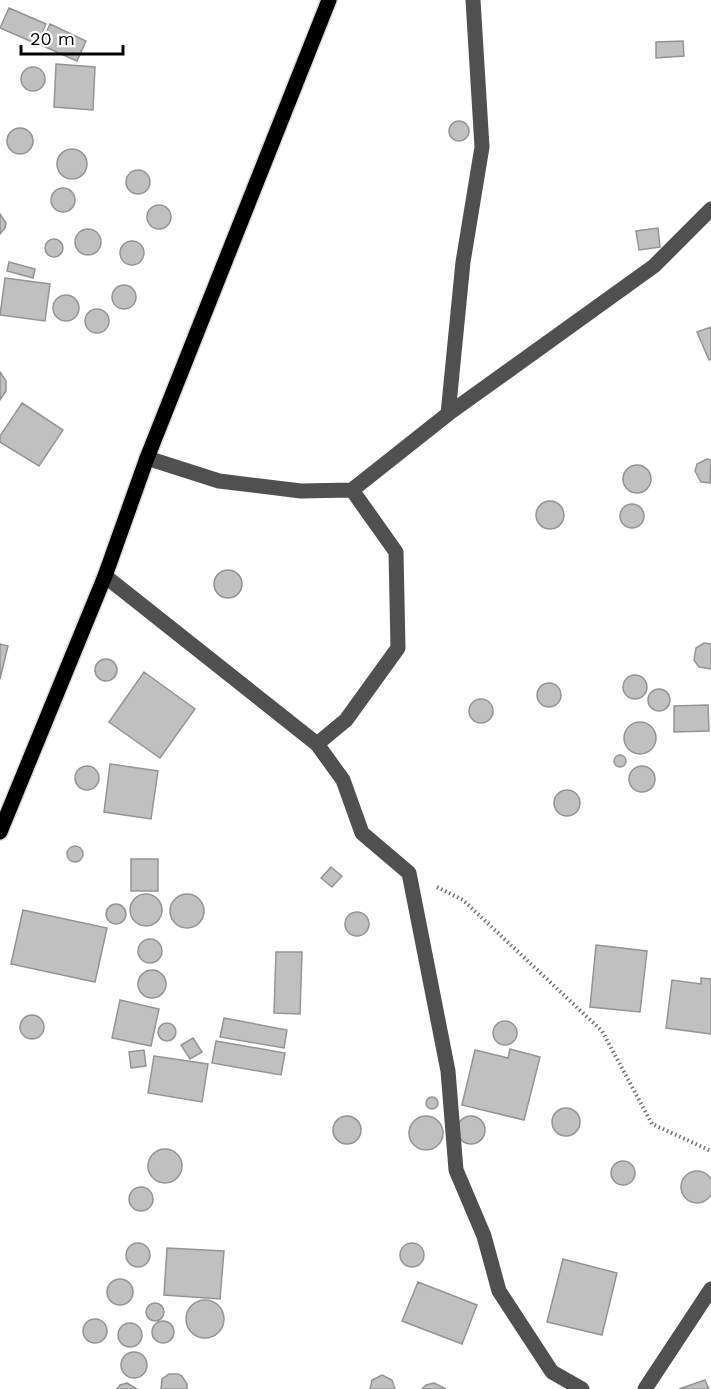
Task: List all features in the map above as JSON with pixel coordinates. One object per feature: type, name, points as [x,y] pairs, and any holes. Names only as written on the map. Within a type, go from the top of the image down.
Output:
[{"type":"main road","points":[[0,832],[105,576],[147,458],[329,0]]},
{"type":"street","points":[[448,414],[463,262],[482,147],[473,0]]},
{"type":"street","points":[[147,458],[219,481],[301,491],[352,490],[448,414],[654,266],[711,209]]},
{"type":"street","points":[[317,744],[346,720],[398,648],[396,552],[352,490]]},
{"type":"street","points":[[105,576],[317,744],[343,780],[362,832],[410,873],[448,1071],[456,1170],[484,1236],[499,1291],[552,1372],[582,1389]]},
{"type":"street","points":[[645,1389],[711,1289]]},
{"type":"path","points":[[410,873],[463,900],[602,1031],[652,1124],[711,1151]]},
{"type":"building","points":[[9,8],[46,24],[37,44],[0,28]]},
{"type":"building","points":[[50,24],[86,41],[77,61],[41,45]]},
{"type":"building","points":[[683,41],[684,56],[656,58],[656,42]]},
{"type":"building","points":[[56,64],[95,67],[93,110],[54,107]]},
{"type":"building","points":[[33,67],[42,70],[45,79],[42,88],[33,91],[24,88],[21,79],[24,70]]},
{"type":"building","points":[[459,121],[466,124],[469,131],[466,138],[459,141],[452,138],[449,131],[452,124]]},
{"type":"building","points":[[20,128],[29,132],[33,141],[29,150],[20,154],[11,150],[7,141],[11,132]]},
{"type":"building","points":[[72,149],[83,153],[87,164],[83,175],[72,179],[61,175],[57,164],[61,153]]},
{"type":"building","points":[[138,170],[147,173],[150,182],[147,191],[138,194],[129,191],[126,182],[129,173]]},
{"type":"building","points":[[63,188],[72,191],[75,200],[72,209],[63,212],[54,209],[51,200],[54,191]]},
{"type":"building","points":[[159,205],[168,208],[171,217],[168,226],[159,229],[150,226],[147,217],[150,208]]},
{"type":"building","points":[[0,214],[6,223],[0,234]]},
{"type":"building","points":[[658,228],[660,247],[639,250],[636,231]]},
{"type":"building","points":[[88,229],[97,233],[101,242],[97,251],[88,255],[79,251],[75,242],[79,233]]},
{"type":"building","points":[[54,239],[60,242],[63,248],[60,254],[54,257],[48,254],[45,248],[48,242]]},
{"type":"building","points":[[132,241],[141,244],[144,253],[141,262],[132,265],[123,262],[120,253],[123,244]]},
{"type":"building","points":[[9,262],[35,269],[33,278],[7,271]]},
{"type":"building","points":[[5,278],[50,284],[45,321],[0,315]]},
{"type":"building","points":[[124,285],[133,288],[136,297],[133,306],[124,309],[115,306],[112,297],[115,288]]},
{"type":"building","points":[[66,295],[75,299],[79,308],[75,317],[66,321],[57,317],[53,308],[57,299]]},
{"type":"building","points":[[97,309],[106,312],[109,321],[106,330],[97,333],[88,330],[85,321],[88,312]]},
{"type":"building","points":[[711,327],[711,359],[709,360],[697,332]]},
{"type":"building","points":[[0,372],[6,381],[6,391],[0,400]]},
{"type":"building","points":[[22,403],[63,430],[39,466],[0,442],[0,436]]},
{"type":"building","points":[[707,459],[711,460],[710,483],[701,482],[695,471],[697,464]]},
{"type":"building","points":[[637,465],[647,469],[651,479],[647,489],[637,493],[627,489],[623,479],[627,469]]},
{"type":"building","points":[[550,501],[560,505],[564,515],[560,525],[550,529],[540,525],[536,515],[540,505]]},
{"type":"building","points":[[632,504],[641,507],[644,516],[641,525],[632,528],[623,525],[620,516],[623,507]]},
{"type":"building","points":[[228,570],[238,574],[242,584],[238,594],[228,598],[218,594],[214,584],[218,574]]},
{"type":"building","points":[[704,643],[711,644],[711,669],[699,667],[694,660],[696,648]]},
{"type":"building","points":[[0,644],[8,646],[0,679]]},
{"type":"building","points":[[106,659],[116,666],[117,670],[110,680],[106,681],[96,674],[95,670],[102,660]]},
{"type":"building","points":[[144,672],[195,709],[160,758],[109,722]]},
{"type":"building","points":[[635,675],[644,678],[647,687],[644,696],[635,699],[626,696],[623,687],[626,678]]},
{"type":"building","points":[[549,683],[558,686],[561,695],[558,704],[549,707],[540,704],[537,695],[540,686]]},
{"type":"building","points":[[659,689],[667,692],[670,700],[667,708],[659,711],[651,708],[648,700],[651,692]]},
{"type":"building","points":[[481,699],[490,702],[493,711],[490,720],[481,723],[472,720],[469,711],[472,702]]},
{"type":"building","points":[[708,705],[709,731],[674,732],[674,706]]},
{"type":"building","points":[[640,722],[651,727],[656,738],[651,749],[640,754],[629,749],[624,738],[629,727]]},
{"type":"building","points":[[622,755],[626,761],[622,767],[618,767],[614,759]]},
{"type":"building","points":[[110,764],[158,771],[151,819],[104,812]]},
{"type":"building","points":[[87,766],[96,769],[99,778],[96,787],[87,790],[78,787],[75,778],[78,769]]},
{"type":"building","points":[[642,766],[651,770],[655,779],[651,788],[642,792],[633,788],[629,779],[633,770]]},
{"type":"building","points":[[567,790],[576,794],[580,803],[576,812],[567,816],[558,812],[554,803],[558,794]]},
{"type":"building","points":[[75,846],[81,848],[83,854],[81,860],[75,862],[69,860],[67,854],[69,848]]},
{"type":"building","points":[[131,859],[158,859],[158,891],[131,891]]},
{"type":"building","points":[[331,867],[342,876],[332,887],[321,878]]},
{"type":"building","points":[[146,894],[157,899],[162,910],[157,921],[146,926],[135,921],[130,910],[135,899]]},
{"type":"building","points":[[187,894],[199,899],[204,911],[199,923],[187,928],[175,923],[170,911],[175,899]]},
{"type":"building","points":[[116,904],[123,907],[126,914],[123,921],[116,924],[109,921],[106,914],[109,907]]},
{"type":"building","points":[[23,910],[107,928],[95,982],[11,964]]},
{"type":"building","points":[[357,912],[366,915],[369,924],[366,933],[357,936],[348,933],[345,924],[348,915]]},
{"type":"building","points":[[150,939],[159,942],[162,951],[159,960],[150,963],[141,960],[138,951],[141,942]]},
{"type":"building","points":[[596,945],[647,951],[640,1012],[590,1007]]},
{"type":"building","points":[[276,952],[302,952],[300,1014],[274,1013]]},
{"type":"building","points":[[152,970],[162,974],[166,984],[162,994],[152,998],[142,994],[138,984],[142,974]]},
{"type":"building","points":[[701,978],[711,979],[711,1034],[666,1028],[672,980],[701,984]]},
{"type":"building","points":[[120,1000],[159,1009],[151,1046],[112,1038]]},
{"type":"building","points":[[32,1015],[41,1018],[44,1027],[41,1036],[32,1039],[23,1036],[20,1027],[23,1018]]},
{"type":"building","points":[[224,1018],[287,1030],[284,1048],[220,1037]]},
{"type":"building","points":[[505,1021],[514,1024],[517,1033],[514,1042],[505,1045],[496,1042],[493,1033],[496,1024]]},
{"type":"building","points":[[167,1023],[173,1026],[176,1032],[173,1038],[167,1041],[161,1038],[158,1032],[161,1026]]},
{"type":"building","points":[[193,1038],[202,1052],[190,1059],[181,1045]]},
{"type":"building","points":[[216,1041],[285,1053],[281,1075],[212,1063]]},
{"type":"building","points":[[510,1049],[540,1057],[524,1120],[462,1105],[475,1050],[508,1058]]},
{"type":"building","points":[[144,1050],[146,1066],[131,1068],[129,1052]]},
{"type":"building","points":[[154,1056],[208,1064],[202,1102],[148,1093]]},
{"type":"building","points":[[434,1097],[438,1103],[434,1109],[430,1109],[426,1101]]},
{"type":"building","points":[[566,1108],[576,1112],[580,1122],[576,1132],[566,1136],[556,1132],[552,1122],[556,1112]]},
{"type":"building","points":[[347,1116],[357,1120],[361,1130],[357,1140],[347,1144],[337,1140],[333,1130],[337,1120]]},
{"type":"building","points":[[426,1116],[438,1121],[443,1133],[438,1145],[426,1150],[414,1145],[409,1133],[414,1121]]},
{"type":"building","points":[[471,1116],[481,1120],[485,1130],[481,1140],[471,1144],[461,1140],[457,1130],[461,1120]]},
{"type":"building","points":[[165,1149],[177,1154],[182,1166],[177,1178],[165,1183],[153,1178],[148,1166],[153,1154]]},
{"type":"building","points":[[623,1161],[632,1164],[635,1173],[632,1182],[623,1185],[614,1182],[611,1173],[614,1164]]},
{"type":"building","points":[[697,1171],[708,1176],[713,1187],[708,1198],[697,1203],[686,1198],[681,1187],[686,1176]]},
{"type":"building","points":[[141,1187],[150,1190],[153,1199],[150,1208],[141,1211],[132,1208],[129,1199],[132,1190]]},
{"type":"building","points":[[138,1243],[147,1246],[150,1255],[147,1264],[138,1267],[129,1264],[126,1255],[129,1246]]},
{"type":"building","points":[[412,1243],[421,1246],[424,1255],[421,1264],[412,1267],[403,1264],[400,1255],[403,1246]]},
{"type":"building","points":[[167,1248],[224,1251],[220,1299],[164,1295]]},
{"type":"building","points":[[563,1259],[617,1273],[602,1335],[547,1322]]},
{"type":"building","points":[[120,1279],[129,1283],[133,1292],[129,1301],[120,1305],[111,1301],[107,1292],[111,1283]]},
{"type":"building","points":[[418,1282],[477,1305],[462,1344],[402,1321]]},
{"type":"building","points":[[205,1300],[218,1306],[224,1319],[218,1332],[205,1338],[192,1332],[186,1319],[192,1306]]},
{"type":"building","points":[[155,1303],[161,1306],[164,1312],[161,1318],[155,1321],[149,1318],[146,1312],[149,1306]]},
{"type":"building","points":[[90,1319],[100,1319],[107,1326],[107,1336],[100,1343],[90,1343],[83,1336],[83,1326]]},
{"type":"building","points":[[163,1321],[171,1324],[174,1332],[171,1340],[163,1343],[155,1340],[152,1332],[155,1324]]},
{"type":"building","points":[[125,1323],[135,1323],[142,1330],[142,1340],[135,1347],[125,1347],[118,1340],[118,1330]]},
{"type":"building","points":[[134,1352],[143,1356],[147,1365],[143,1374],[134,1378],[125,1374],[121,1365],[125,1356]]},
{"type":"building","points":[[169,1374],[182,1376],[187,1389],[161,1389],[162,1379]]},
{"type":"building","points":[[382,1375],[392,1380],[395,1389],[370,1389],[372,1380]]},
{"type":"building","points":[[705,1380],[709,1389],[679,1389]]},
{"type":"building","points":[[127,1383],[137,1389],[117,1389],[120,1385]]},
{"type":"building","points":[[434,1383],[446,1389],[422,1389],[426,1385]]}]
